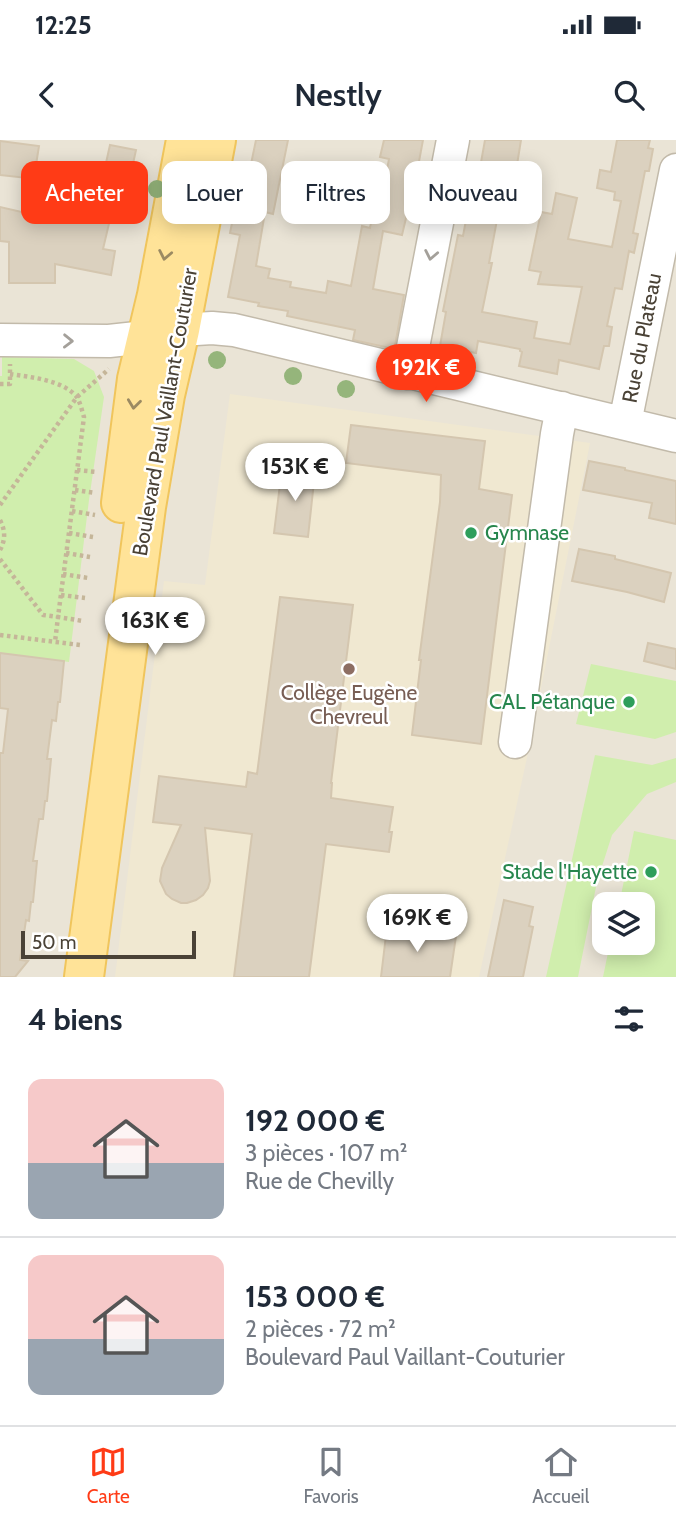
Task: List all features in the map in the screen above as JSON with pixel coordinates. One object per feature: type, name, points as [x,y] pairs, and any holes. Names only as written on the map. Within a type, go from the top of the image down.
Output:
[{"type":"main road","name":"Boulevard Paul Vaillant-Couturier","points":[[84,977],[146,507],[165,395],[163,333],[158,295],[186,140]]},
{"type":"main road","name":"Boulevard Paul Vaillant-Couturier","points":[[60,977],[137,379],[163,333],[216,140]]},
{"type":"street","points":[[408,373],[453,140]]},
{"type":"street","name":"Rue du Plateau","points":[[625,423],[676,170]]},
{"type":"street","points":[[5,348],[109,341],[212,328],[676,436]]},
{"type":"street","points":[[515,742],[562,408]]},
{"type":"path","points":[[0,384],[10,384],[5,348]]},
{"type":"path","points":[[0,505],[77,397],[110,368]]},
{"type":"path","points":[[10,374],[44,380],[65,388],[77,397],[84,417],[55,642]]},
{"type":"path","points":[[77,470],[100,473]]},
{"type":"path","points":[[75,490],[89,492]]},
{"type":"path","points":[[72,511],[86,514]]},
{"type":"path","points":[[0,520],[5,538],[0,550]]},
{"type":"path","points":[[69,533],[93,537]]},
{"type":"path","points":[[66,553],[90,556]]},
{"type":"path","points":[[0,559],[43,615],[83,621]]},
{"type":"path","points":[[63,575],[88,578]]},
{"type":"path","points":[[61,595],[85,598]]},
{"type":"path","points":[[0,635],[80,645]]},
{"type":"shaded area","points":[[0,140],[676,140],[676,977],[0,977]]},
{"type":"shaded area","name":"Collège Eugène Chevreul","points":[[230,394],[590,443],[528,753],[479,977],[115,977],[164,581],[205,585]]},
{"type":"green space","points":[[2,357],[74,359],[94,371],[104,397],[69,662],[0,653]]},
{"type":"green space","name":"CAL Pétanque","points":[[591,664],[676,681],[676,732],[655,739],[576,724]]},
{"type":"green space","points":[[595,755],[652,765],[676,758],[676,782],[647,794],[612,835],[595,892],[592,892],[592,907],[578,977],[546,977]]},
{"type":"green space","name":"Stade l'Hayette","points":[[634,831],[676,840],[676,977],[603,977],[608,955],[655,955],[655,892],[622,892]]},
{"type":"building","points":[[256,140],[288,140],[284,161],[281,161],[273,214],[267,212],[267,161],[252,161]]},
{"type":"building","points":[[384,140],[423,140],[419,161],[404,161],[405,224],[402,235],[383,231],[373,289],[404,295],[395,346],[390,348],[353,340],[355,330],[287,316],[288,311],[228,297],[240,235],[230,233],[232,224],[263,224],[256,266],[270,269],[268,278],[291,282],[290,287],[326,293],[328,281],[351,286],[362,226],[370,228],[371,224],[390,224],[390,161],[380,157]]},
{"type":"building","points":[[485,140],[521,140],[518,161],[481,161]]},
{"type":"building","points":[[617,140],[650,140],[648,148],[653,149],[649,171],[645,171],[633,233],[638,234],[634,253],[629,251],[622,289],[615,288],[607,326],[612,327],[609,346],[604,346],[599,369],[559,360],[557,374],[519,366],[522,352],[520,349],[478,341],[476,353],[440,346],[446,312],[443,311],[458,235],[463,236],[465,224],[496,224],[482,312],[537,322],[534,338],[570,344],[582,287],[538,284],[541,272],[529,270],[539,224],[542,224],[542,212],[552,214],[556,193],[577,198],[568,239],[612,247],[621,201],[614,200],[615,192],[597,188],[600,170],[611,172]]},
{"type":"building","points":[[0,141],[39,146],[37,161],[21,161],[21,177],[0,175]]},
{"type":"building","points":[[110,145],[136,150],[134,161],[106,161]]},
{"type":"building","points":[[0,207],[21,212],[21,224],[109,224],[103,249],[115,251],[111,275],[55,264],[55,283],[9,283],[9,242],[0,241]]},
{"type":"building","points":[[351,425],[485,441],[479,489],[512,495],[481,744],[412,735],[441,475],[346,463]]},
{"type":"building","points":[[589,461],[676,481],[676,524],[649,518],[652,503],[583,490]]},
{"type":"building","points":[[282,468],[315,472],[308,537],[274,533]]},
{"type":"building","points":[[579,549],[615,556],[615,559],[671,573],[664,602],[572,581]]},
{"type":"building","points":[[280,597],[353,605],[331,798],[393,807],[389,832],[392,832],[389,852],[326,844],[309,977],[234,977],[252,834],[205,828],[210,881],[208,888],[196,900],[181,903],[166,894],[160,881],[162,868],[181,825],[153,822],[159,776],[246,787],[248,772],[257,774]]},
{"type":"building","points":[[648,643],[676,649],[676,669],[644,661]]},
{"type":"building","points":[[0,653],[64,661],[60,702],[56,721],[52,720],[47,759],[51,759],[47,801],[43,819],[39,819],[33,861],[37,861],[33,902],[29,921],[26,920],[20,960],[28,961],[15,977],[0,977],[0,753],[3,753],[8,709],[0,708]]},
{"type":"building","points":[[504,900],[533,907],[529,926],[533,927],[523,977],[488,977]]},
{"type":"building","points":[[387,927],[456,936],[450,977],[381,977]]},
{"type":"place","name":"Gymnase","points":[[471,533]]},
{"type":"place","name":"Collège Eugène Chevreul","points":[[349,669]]},
{"type":"place","name":"CAL Pétanque","points":[[629,702]]},
{"type":"place","name":"Stade l'Hayette","points":[[651,872]]}]
